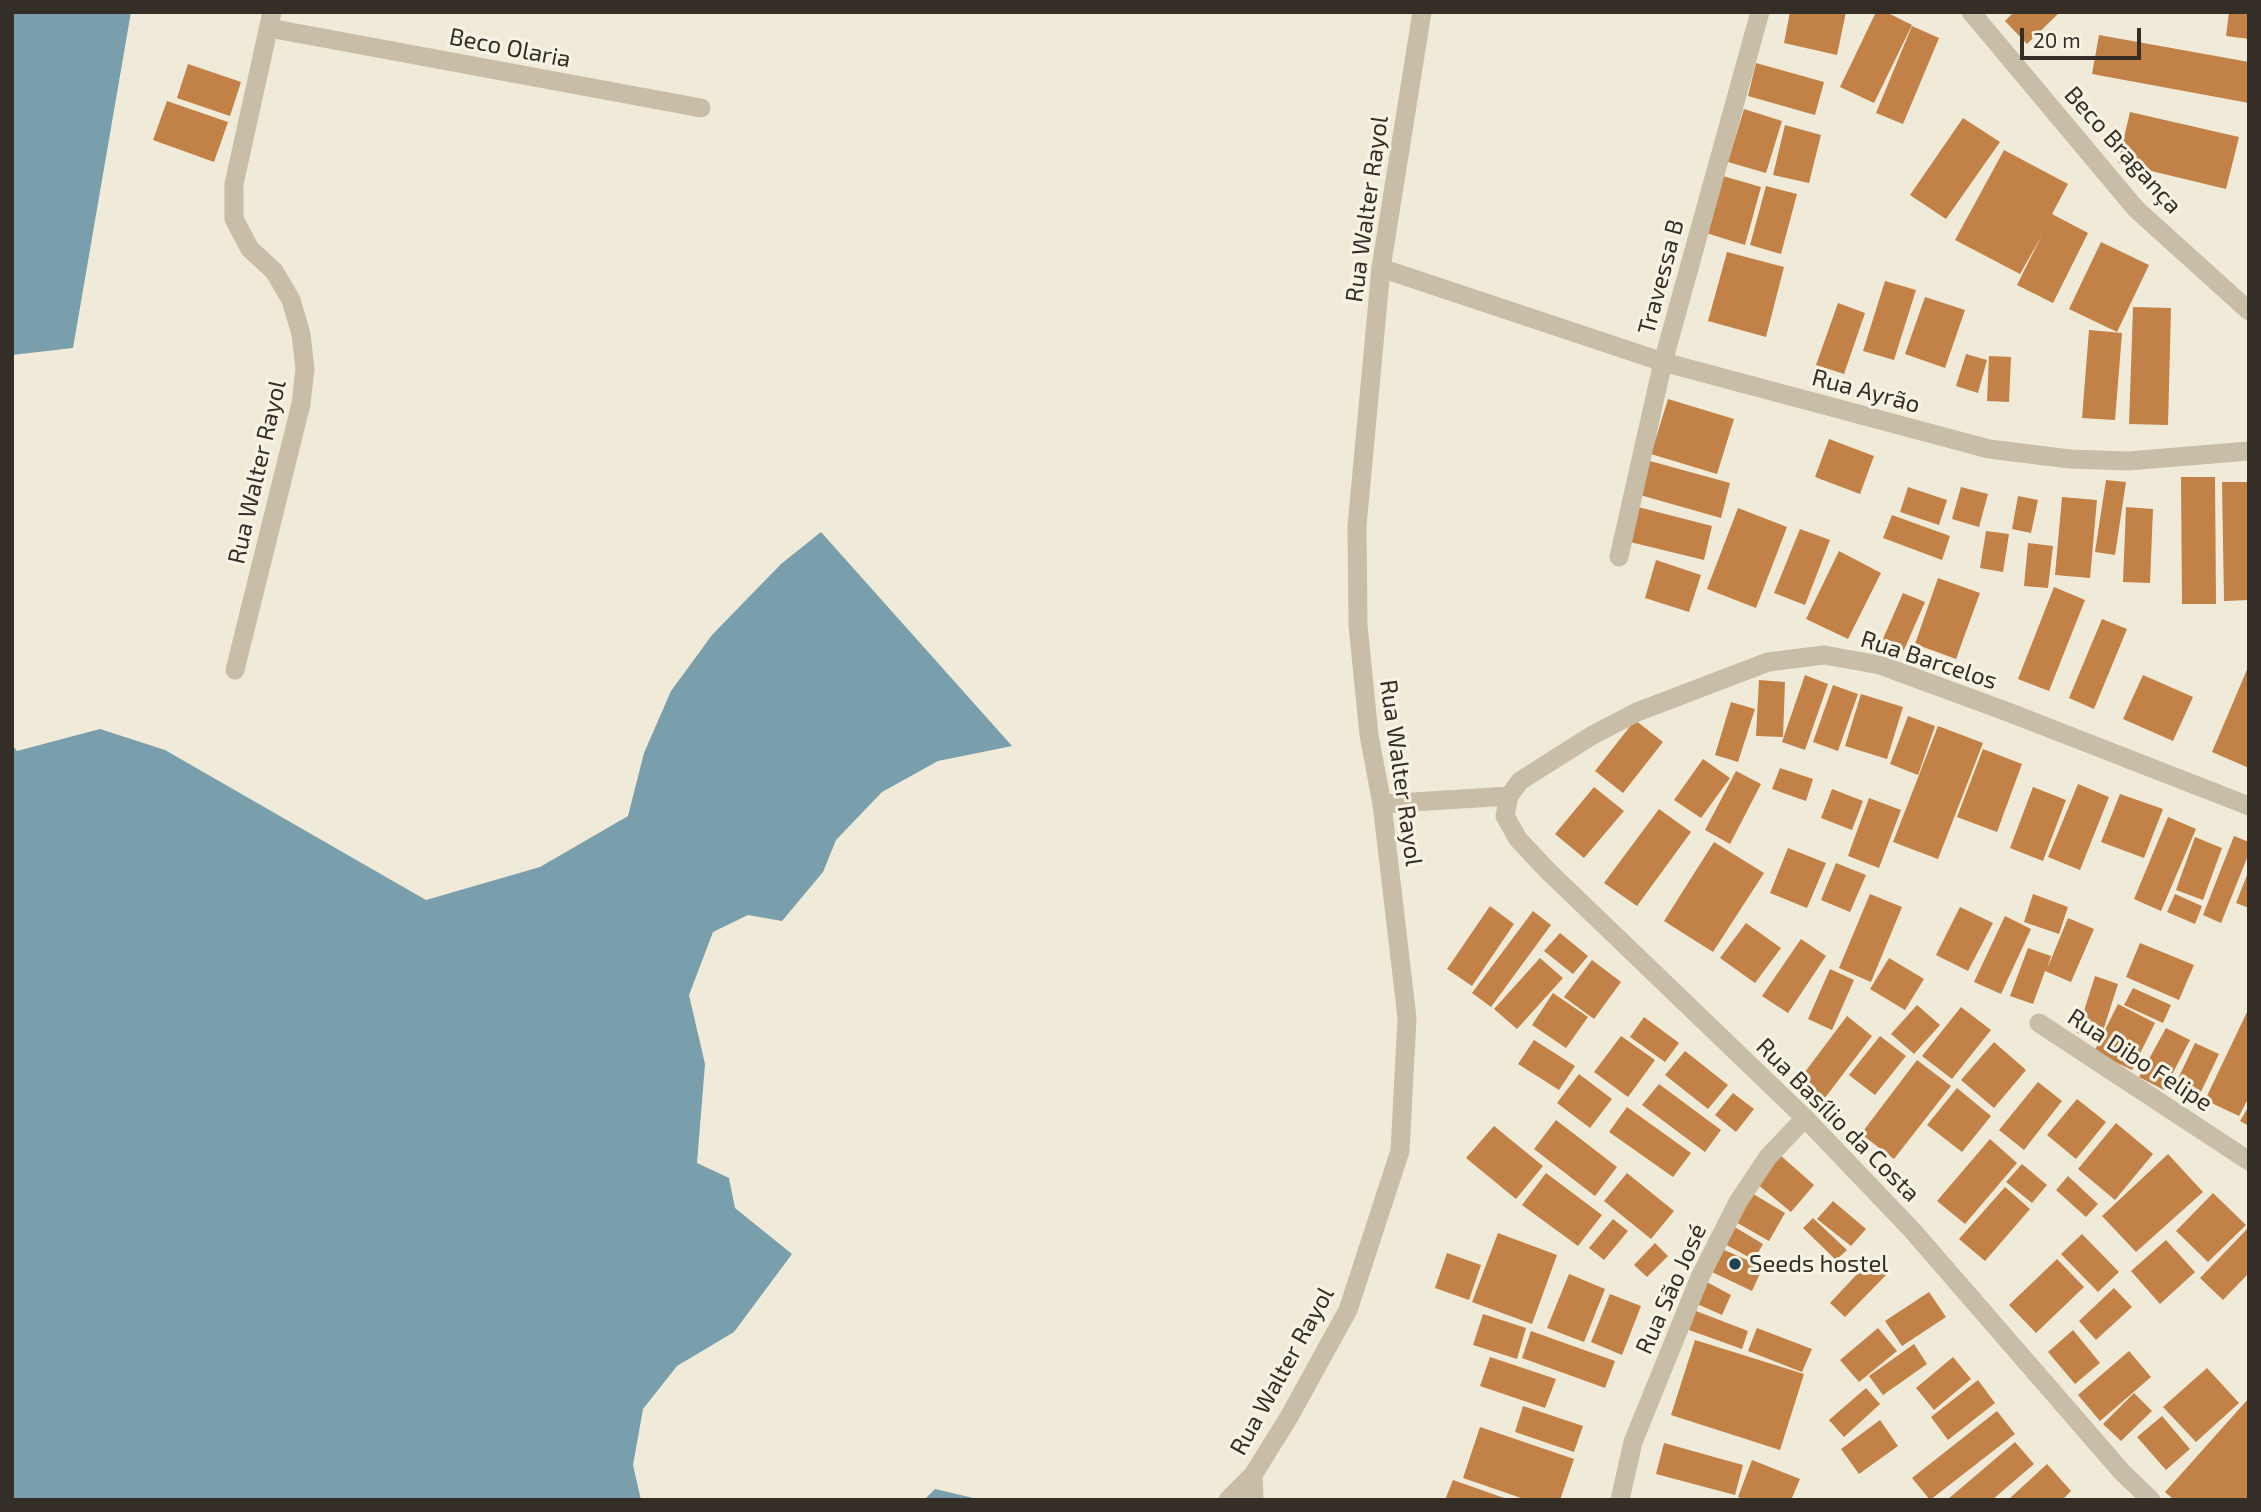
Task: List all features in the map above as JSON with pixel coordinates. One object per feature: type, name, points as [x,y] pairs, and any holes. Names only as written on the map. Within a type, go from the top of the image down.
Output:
[{"type":"street","name":"Rua Walter Rayol","points":[[1228,1500],[1253,1475],[1289,1417],[1348,1310],[1400,1151],[1407,1018],[1382,804],[1369,735],[1358,625],[1357,526],[1381,268],[1422,12]]},
{"type":"street","name":"Travessa B","points":[[1619,557],[1663,362],[1760,12]]},
{"type":"street","name":"Beco Bragança","points":[[1971,12],[2136,209],[2249,311]]},
{"type":"street","name":"Rua Walter Rayol","points":[[235,670],[302,404],[305,369],[301,334],[291,300],[274,271],[250,249],[234,219],[234,184],[271,20]]},
{"type":"street","name":"Beco Olaria","points":[[271,20],[701,108]]},
{"type":"street","name":"Rua Ayrão","points":[[1381,268],[1663,362],[1989,449],[2070,459],[2128,461],[2249,451]]},
{"type":"street","name":"Rua Barcelos","points":[[1514,789],[1591,736],[1637,712],[1768,662],[1824,655],[1880,665],[2249,806]]},
{"type":"street","points":[[1382,804],[1514,789]]},
{"type":"street","name":"Rua Basílio da Costa","points":[[1514,789],[1505,816],[1518,839],[1805,1118],[1912,1230],[2113,1462],[2151,1500]]},
{"type":"street","name":"Rua Dibo Felipe","points":[[2039,1023],[2249,1161]]},
{"type":"street","name":"Rua São José","points":[[1620,1500],[1633,1443],[1700,1277],[1738,1202],[1768,1157],[1805,1118]]},
{"type":"street","points":[[1253,1475],[1254,1500]]},
{"type":"water","points":[[12,12],[131,12],[73,348],[12,355]]},
{"type":"water","points":[[821,532],[1012,746],[938,761],[882,792],[836,840],[823,872],[782,921],[748,915],[713,932],[689,995],[705,1064],[697,1163],[729,1178],[735,1208],[792,1254],[734,1332],[677,1366],[643,1409],[633,1465],[641,1500],[12,1500],[12,745],[17,751],[100,729],[165,750],[426,900],[540,867],[628,816],[644,753],[671,691],[712,635],[781,564]]},
{"type":"water","points":[[935,1489],[982,1500],[924,1500]]},
{"type":"building","points":[[1790,12],[1846,12],[1837,55],[1784,43]]},
{"type":"building","points":[[1876,12],[1886,12],[1912,25],[1874,103],[1840,87]]},
{"type":"building","points":[[2014,12],[2060,12],[2027,44],[2005,21]]},
{"type":"building","points":[[2229,12],[2249,13],[2249,39],[2226,36]]},
{"type":"building","points":[[1912,26],[1939,38],[1903,124],[1876,113]]},
{"type":"building","points":[[2099,35],[2249,62],[2249,103],[2092,74]]},
{"type":"building","points":[[1756,63],[1824,82],[1815,115],[1748,96]]},
{"type":"building","points":[[188,64],[241,82],[230,116],[177,98]]},
{"type":"building","points":[[167,101],[228,122],[214,162],[153,140]]},
{"type":"building","points":[[1744,109],[1782,121],[1766,173],[1728,162]]},
{"type":"building","points":[[2130,112],[2239,137],[2226,189],[2118,163]]},
{"type":"building","points":[[1963,118],[2000,142],[1946,219],[1910,195]]},
{"type":"building","points":[[1785,125],[1821,135],[1809,183],[1773,175]]},
{"type":"building","points":[[2004,150],[2068,184],[2052,214],[2088,233],[2053,303],[2017,285],[2042,235],[2020,274],[1955,240]]},
{"type":"building","points":[[1723,176],[1761,187],[1745,245],[1706,233]]},
{"type":"building","points":[[1766,186],[1797,194],[1781,254],[1750,245]]},
{"type":"building","points":[[2101,242],[2149,265],[2117,332],[2069,309]]},
{"type":"building","points":[[1727,252],[1784,267],[1766,337],[1708,321]]},
{"type":"building","points":[[1885,281],[1916,290],[1894,360],[1863,351]]},
{"type":"building","points":[[1925,297],[1965,310],[1945,368],[1905,354]]},
{"type":"building","points":[[1838,303],[1865,313],[1844,374],[1816,365]]},
{"type":"building","points":[[2133,307],[2171,308],[2168,425],[2129,424]]},
{"type":"building","points":[[2089,330],[2122,333],[2115,420],[2082,418]]},
{"type":"building","points":[[1966,354],[1987,360],[1978,393],[1956,386]]},
{"type":"building","points":[[1989,356],[2011,357],[2009,402],[1987,401]]},
{"type":"building","points":[[1668,399],[1734,419],[1717,474],[1651,454]]},
{"type":"building","points":[[1829,439],[1874,456],[1860,494],[1815,477]]},
{"type":"building","points":[[1650,461],[1730,483],[1721,518],[1640,495]]},
{"type":"building","points":[[2181,477],[2215,477],[2216,604],[2182,604]]},
{"type":"building","points":[[2106,480],[2126,482],[2115,555],[2095,552]]},
{"type":"building","points":[[2222,482],[2248,482],[2249,600],[2224,601]]},
{"type":"building","points":[[1908,487],[1947,500],[1939,525],[1900,512]]},
{"type":"building","points":[[1961,487],[1988,494],[1979,527],[1952,519]]},
{"type":"building","points":[[2018,496],[2038,500],[2031,533],[2012,529]]},
{"type":"building","points":[[2062,497],[2097,500],[2090,578],[2055,575]]},
{"type":"building","points":[[1638,507],[1712,526],[1704,560],[1630,542]]},
{"type":"building","points":[[2126,507],[2153,509],[2150,583],[2123,582]]},
{"type":"building","points":[[1738,508],[1787,527],[1756,608],[1707,589]]},
{"type":"building","points":[[1892,515],[1950,536],[1942,560],[1883,538]]},
{"type":"building","points":[[1800,529],[1830,540],[1805,605],[1774,593]]},
{"type":"building","points":[[1986,531],[2009,534],[2003,572],[1980,568]]},
{"type":"building","points":[[2028,543],[2053,546],[2048,588],[2024,586]]},
{"type":"building","points":[[1839,551],[1881,573],[1848,639],[1806,619]]},
{"type":"building","points":[[1656,560],[1701,575],[1689,612],[1645,598]]},
{"type":"building","points":[[1938,578],[1980,593],[1956,659],[1915,644]]},
{"type":"building","points":[[2054,587],[2085,600],[2049,691],[2018,679]]},
{"type":"building","points":[[1903,593],[1925,602],[1904,650],[1882,641]]},
{"type":"building","points":[[2102,619],[2127,629],[2094,709],[2069,698]]},
{"type":"building","points":[[2249,665],[2249,768],[2212,752]]},
{"type":"building","points":[[1805,675],[1828,684],[1805,750],[1782,742]]},
{"type":"building","points":[[2143,675],[2193,697],[2173,741],[2123,719]]},
{"type":"building","points":[[1759,680],[1785,682],[1783,737],[1756,736]]},
{"type":"building","points":[[1833,685],[1858,694],[1838,751],[1813,742]]},
{"type":"building","points":[[1861,694],[1903,707],[1887,759],[1845,746]]},
{"type":"building","points":[[1731,702],[1755,709],[1738,762],[1715,755]]},
{"type":"building","points":[[1908,716],[1935,726],[1918,775],[1890,764]]},
{"type":"building","points":[[1635,720],[1663,742],[1623,793],[1595,771]]},
{"type":"building","points":[[1938,726],[1983,743],[1938,859],[1893,842]]},
{"type":"building","points":[[1983,749],[2022,764],[1997,832],[1957,817]]},
{"type":"building","points":[[1703,759],[1730,778],[1701,818],[1674,800]]},
{"type":"building","points":[[1780,768],[1813,779],[1806,801],[1772,789]]},
{"type":"building","points":[[1736,771],[1761,784],[1730,844],[1705,830]]},
{"type":"building","points":[[2078,784],[2109,797],[2080,870],[2048,857]]},
{"type":"building","points":[[1594,787],[1624,811],[1584,858],[1555,834]]},
{"type":"building","points":[[2033,787],[2066,800],[2043,861],[2010,848]]},
{"type":"building","points":[[1832,789],[1863,801],[1852,830],[1821,818]]},
{"type":"building","points":[[2120,794],[2163,809],[2144,858],[2101,842]]},
{"type":"building","points":[[1869,798],[1901,810],[1879,868],[1848,856]]},
{"type":"building","points":[[1659,809],[1691,832],[1637,906],[1604,883]]},
{"type":"building","points":[[2168,817],[2196,829],[2161,911],[2134,899]]},
{"type":"building","points":[[2234,836],[2249,842],[2249,853],[2221,923],[2203,915]]},
{"type":"building","points":[[2195,837],[2222,848],[2203,900],[2176,890]]},
{"type":"building","points":[[1714,842],[1764,873],[1713,952],[1664,921]]},
{"type":"building","points":[[1788,848],[1826,863],[1807,908],[1770,893]]},
{"type":"building","points":[[1836,863],[1866,875],[1850,912],[1821,900]]},
{"type":"building","points":[[2249,870],[2249,908],[2236,903]]},
{"type":"building","points":[[1870,894],[1902,907],[1871,982],[1839,968]]},
{"type":"building","points":[[2033,894],[2068,907],[2059,934],[2024,922]]},
{"type":"building","points":[[2175,894],[2202,906],[2195,924],[2167,912]]},
{"type":"building","points":[[1490,906],[1514,924],[1472,986],[1447,969]]},
{"type":"building","points":[[1960,907],[1993,923],[1968,971],[1936,955]]},
{"type":"building","points":[[1533,911],[1551,925],[1491,1007],[1472,993]]},
{"type":"building","points":[[2005,916],[2031,929],[2001,994],[1974,982]]},
{"type":"building","points":[[2068,918],[2094,929],[2071,982],[2045,971],[2033,1004],[2010,996],[2028,948],[2051,956],[2047,969]]},
{"type":"building","points":[[1746,923],[1781,948],[1755,983],[1720,958]]},
{"type":"building","points":[[1560,933],[1588,956],[1573,974],[1544,951]]},
{"type":"building","points":[[1801,939],[1826,956],[1788,1013],[1762,996]]},
{"type":"building","points":[[2140,943],[2194,965],[2179,1000],[2126,977]]},
{"type":"building","points":[[1540,958],[1563,978],[1517,1029],[1494,1009]]},
{"type":"building","points":[[1889,958],[1924,979],[1905,1010],[1870,989]]},
{"type":"building","points":[[1592,960],[1621,982],[1594,1019],[1564,997]]},
{"type":"building","points":[[1830,969],[1854,980],[1832,1030],[1808,1019]]},
{"type":"building","points":[[2095,976],[2118,984],[2100,1040],[2077,1033]]},
{"type":"building","points":[[2133,988],[2171,1005],[2163,1023],[2124,1005]]},
{"type":"building","points":[[1553,993],[1588,1017],[1566,1048],[1532,1025]]},
{"type":"building","points":[[2118,1004],[2155,1023],[2132,1070],[2094,1052]]},
{"type":"building","points":[[1917,1005],[1940,1025],[1914,1054],[1891,1034]]},
{"type":"building","points":[[1961,1007],[1991,1030],[1952,1079],[1922,1056]]},
{"type":"building","points":[[2247,1012],[2249,1097],[2239,1116],[2205,1100]]},
{"type":"building","points":[[1847,1016],[1872,1036],[1818,1107],[1793,1088]]},
{"type":"building","points":[[1644,1017],[1679,1043],[1665,1062],[1630,1037]]},
{"type":"building","points":[[2166,1028],[2190,1040],[2164,1090],[2139,1077]]},
{"type":"building","points":[[1621,1036],[1655,1060],[1628,1097],[1594,1072]]},
{"type":"building","points":[[1880,1036],[1906,1056],[1875,1095],[1849,1075]]},
{"type":"building","points":[[1534,1040],[1575,1066],[1559,1090],[1518,1064]]},
{"type":"building","points":[[1994,1042],[2026,1070],[1994,1108],[1961,1080]]},
{"type":"building","points":[[2195,1043],[2219,1054],[2198,1098],[2174,1087]]},
{"type":"building","points":[[1685,1051],[1728,1085],[1708,1109],[1665,1075]]},
{"type":"building","points":[[1917,1060],[1951,1086],[1894,1159],[1861,1134]]},
{"type":"building","points":[[1579,1074],[1612,1099],[1590,1128],[1557,1103]]},
{"type":"building","points":[[2038,1082],[2062,1101],[2024,1150],[1999,1130]]},
{"type":"building","points":[[1659,1084],[1721,1130],[1705,1152],[1642,1105]]},
{"type":"building","points":[[1957,1088],[1991,1116],[1962,1152],[1927,1125]]},
{"type":"building","points":[[1733,1093],[1754,1109],[1736,1132],[1715,1115]]},
{"type":"building","points":[[2077,1099],[2106,1122],[2076,1159],[2047,1135]]},
{"type":"building","points":[[2249,1106],[2249,1126],[2240,1121]]},
{"type":"building","points":[[1627,1107],[1691,1153],[1673,1177],[1609,1132]]},
{"type":"building","points":[[1556,1120],[1617,1167],[1595,1196],[1534,1149]]},
{"type":"building","points":[[2116,1123],[2153,1154],[2115,1200],[2078,1169]]},
{"type":"building","points":[[1494,1126],[1543,1166],[1516,1199],[1466,1158]]},
{"type":"building","points":[[1990,1139],[2017,1163],[1965,1224],[1937,1201]]},
{"type":"building","points":[[2168,1154],[2203,1192],[2136,1252],[2102,1216]]},
{"type":"building","points":[[1780,1155],[1814,1185],[1791,1212],[1756,1183]]},
{"type":"building","points":[[2022,1164],[2047,1185],[2032,1203],[2006,1182]]},
{"type":"building","points":[[1546,1173],[1602,1215],[1578,1246],[1522,1205]]},
{"type":"building","points":[[1627,1173],[1674,1211],[1651,1239],[1604,1201]]},
{"type":"building","points":[[2068,1176],[2098,1204],[2086,1217],[2056,1190]]},
{"type":"building","points":[[2005,1187],[2030,1209],[1985,1261],[1959,1239]]},
{"type":"building","points":[[1750,1192],[1785,1213],[1769,1241],[1734,1221]]},
{"type":"building","points":[[2213,1193],[2246,1225],[2208,1262],[2176,1231]]},
{"type":"building","points":[[1833,1201],[1866,1229],[1851,1246],[1817,1219]]},
{"type":"building","points":[[1813,1218],[1847,1250],[1836,1260],[1803,1228]]},
{"type":"building","points":[[1613,1219],[1628,1231],[1604,1260],[1589,1248]]},
{"type":"building","points":[[1733,1226],[1763,1244],[1754,1260],[1723,1243]]},
{"type":"building","points":[[2249,1227],[2249,1273],[2223,1300],[2200,1278]]},
{"type":"building","points":[[1498,1233],[1557,1255],[1532,1324],[1472,1302]]},
{"type":"building","points":[[2082,1234],[2119,1272],[2098,1292],[2061,1254]]},
{"type":"building","points":[[2166,1240],[2195,1272],[2160,1304],[2131,1271]]},
{"type":"building","points":[[1655,1243],[1668,1256],[1647,1277],[1634,1265]]},
{"type":"building","points":[[1722,1249],[1763,1267],[1752,1291],[1712,1272]]},
{"type":"building","points":[[1447,1253],[1481,1265],[1469,1300],[1435,1288]]},
{"type":"building","points":[[1873,1257],[1889,1272],[1845,1317],[1830,1303]]},
{"type":"building","points":[[2057,1259],[2084,1287],[2036,1333],[2009,1305]]},
{"type":"building","points":[[1569,1274],[1605,1289],[1584,1342],[1547,1328]]},
{"type":"building","points":[[1705,1281],[1731,1295],[1722,1315],[1695,1303]]},
{"type":"building","points":[[2114,1288],[2132,1307],[2096,1340],[2079,1321]]},
{"type":"building","points":[[1929,1292],[1946,1317],[1902,1346],[1885,1321]]},
{"type":"building","points":[[1610,1294],[1641,1306],[1622,1355],[1591,1342]]},
{"type":"building","points":[[1696,1311],[1748,1331],[1742,1349],[1689,1330]]},
{"type":"building","points":[[1483,1314],[1526,1328],[1517,1359],[1473,1345]]},
{"type":"building","points":[[1757,1328],[1812,1349],[1802,1372],[1748,1351]]},
{"type":"building","points":[[1878,1328],[1897,1351],[1859,1382],[1840,1360]]},
{"type":"building","points":[[2073,1330],[2100,1363],[2075,1384],[2048,1352]]},
{"type":"building","points":[[1531,1331],[1615,1361],[1605,1388],[1522,1358]]},
{"type":"building","points":[[1695,1340],[1804,1374],[1780,1450],[1671,1415]]},
{"type":"building","points":[[1914,1344],[1927,1364],[1883,1395],[1869,1376]]},
{"type":"building","points":[[2129,1351],[2151,1377],[2100,1421],[2078,1395]]},
{"type":"building","points":[[1490,1357],[1556,1379],[1545,1408],[1480,1386]]},
{"type":"building","points":[[1953,1357],[1971,1379],[1934,1410],[1916,1388]]},
{"type":"building","points":[[2207,1368],[2239,1403],[2196,1442],[2163,1407]]},
{"type":"building","points":[[1978,1380],[1995,1403],[1948,1440],[1931,1417]]},
{"type":"building","points":[[1866,1388],[1880,1404],[1844,1437],[1829,1420]]},
{"type":"building","points":[[2134,1393],[2152,1411],[2121,1441],[2103,1424]]},
{"type":"building","points":[[2249,1398],[2249,1500],[2174,1500],[2165,1492]]},
{"type":"building","points":[[1523,1406],[1583,1426],[1574,1452],[1515,1432]]},
{"type":"building","points":[[1997,1411],[2015,1434],[1930,1500],[1912,1478]]},
{"type":"building","points":[[2162,1416],[2190,1449],[2166,1470],[2137,1437]]},
{"type":"building","points":[[1880,1420],[1898,1446],[1859,1474],[1841,1449]]},
{"type":"building","points":[[1480,1427],[1574,1459],[1560,1500],[1527,1500],[1463,1478]]},
{"type":"building","points":[[2015,1442],[2034,1464],[1992,1500],[1947,1500]]},
{"type":"building","points":[[1664,1443],[1743,1465],[1735,1495],[1656,1474]]},
{"type":"building","points":[[1752,1460],[1800,1479],[1791,1500],[1745,1500],[1738,1497]]},
{"type":"building","points":[[2047,1464],[2071,1491],[2062,1500],[2008,1500]]},
{"type":"building","points":[[1453,1480],[1507,1499],[1507,1500],[1445,1500]]},
{"type":"place","name":"Seeds hostel","points":[[1735,1264]]}]
